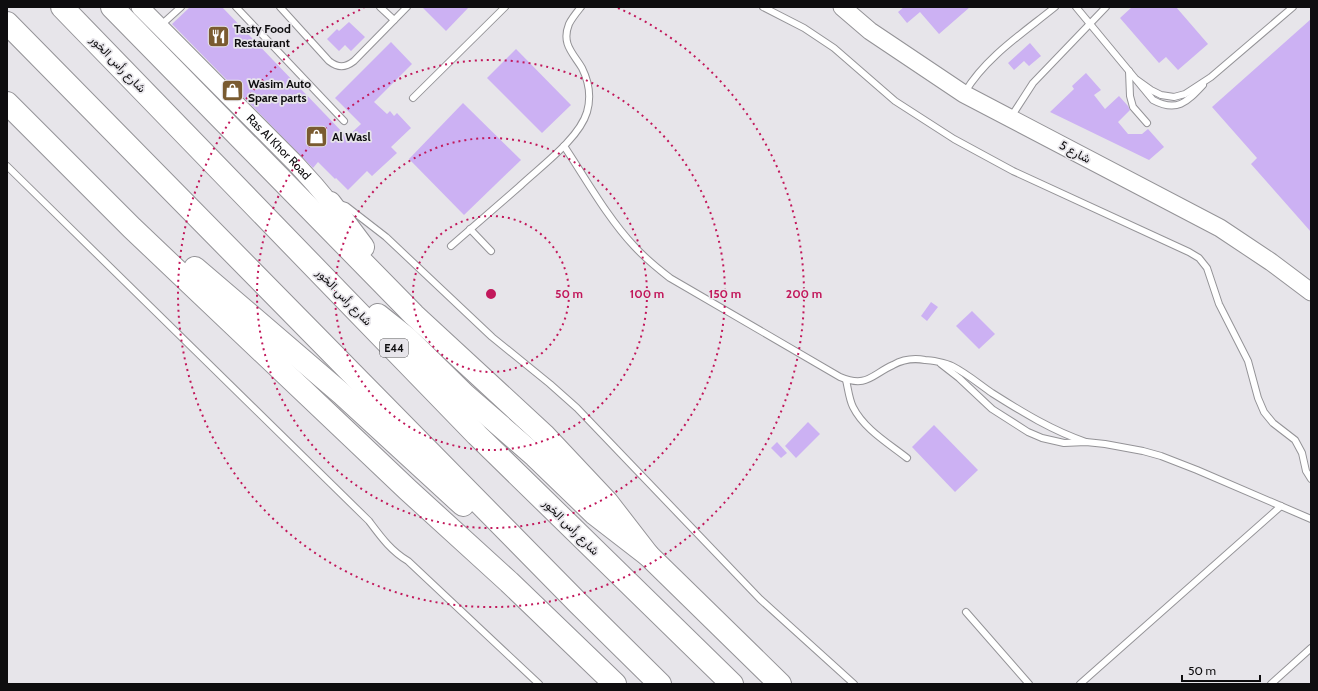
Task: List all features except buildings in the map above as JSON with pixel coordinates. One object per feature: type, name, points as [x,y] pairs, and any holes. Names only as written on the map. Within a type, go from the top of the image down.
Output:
[{"type":"highway","name":"شارع رأس الخور","points":[[62,7],[477,434],[732,684]]},
{"type":"highway","points":[[112,7],[414,315],[544,435],[607,502],[648,555]]},
{"type":"highway","points":[[7,23],[578,603],[660,684]]},
{"type":"highway","points":[[7,103],[132,228],[408,490],[531,602],[615,684]]},
{"type":"highway","points":[[330,203],[376,264],[431,320],[452,351]]},
{"type":"highway","points":[[132,228],[185,260],[342,394],[448,492],[578,603]]},
{"type":"highway","points":[[304,256],[407,338],[465,395],[535,456],[595,514],[648,555],[780,684]]},
{"type":"street","name":"Ras Al Khor Road","points":[[140,7],[301,170],[330,203]]},
{"type":"street","name":"شارع 5","points":[[842,7],[870,31],[964,94],[1220,228],[1272,262],[1311,292]]},
{"type":"lane","points":[[160,26],[181,7]]},
{"type":"lane","points":[[236,7],[344,121]]},
{"type":"lane","points":[[280,7],[329,61],[338,67],[344,67],[354,61],[407,7]]},
{"type":"lane","points":[[380,7],[394,20]]},
{"type":"lane","points":[[413,98],[505,7]]},
{"type":"lane","points":[[451,246],[564,146],[576,132],[586,115],[589,99],[588,84],[582,68],[572,55],[566,35],[569,24],[582,7]]},
{"type":"lane","points":[[763,7],[804,28],[819,38],[843,56],[895,101],[966,146],[1013,171],[1199,258],[1207,268],[1219,304],[1248,361],[1264,412],[1274,423],[1290,435],[1299,446],[1306,471],[1311,479]]},
{"type":"lane","points":[[964,94],[971,81],[991,60],[1055,7]]},
{"type":"lane","points":[[1076,7],[1154,100],[1163,105],[1174,106],[1184,103],[1211,77],[1293,7]]},
{"type":"lane","points":[[1011,118],[1033,83],[1106,7]]},
{"type":"lane","points":[[1129,71],[1130,96],[1133,107],[1148,123]]},
{"type":"lane","points":[[1137,80],[1151,90],[1162,95],[1174,97],[1185,94],[1211,77]]},
{"type":"lane","points":[[564,146],[624,235],[638,251],[658,269],[670,278],[846,380],[866,380],[873,378],[892,365],[907,360],[924,359],[951,366],[1051,428],[1086,442]]},
{"type":"lane","points":[[7,166],[369,521],[389,547],[408,561],[540,684]]},
{"type":"lane","points":[[330,203],[343,204],[366,221],[405,254],[492,337],[564,396],[590,421],[760,599],[854,684]]},
{"type":"lane","points":[[470,229],[491,251]]},
{"type":"lane","points":[[939,363],[992,409],[1028,432],[1042,438],[1056,442],[1086,442],[1124,447],[1161,456],[1311,519]]},
{"type":"lane","points":[[846,380],[852,405],[859,418],[882,440],[907,458]]},
{"type":"lane","points":[[1080,684],[1281,506]]},
{"type":"lane","points":[[966,612],[1029,684]]},
{"type":"lane","points":[[1271,684],[1311,648]]},
{"type":"place","name":"Tasty Food Restaurant","points":[[218,36]]},
{"type":"place","name":"Wasim Auto Spare parts","points":[[232,91]]},
{"type":"place","name":"Al Wasl","points":[[317,137]]}]
